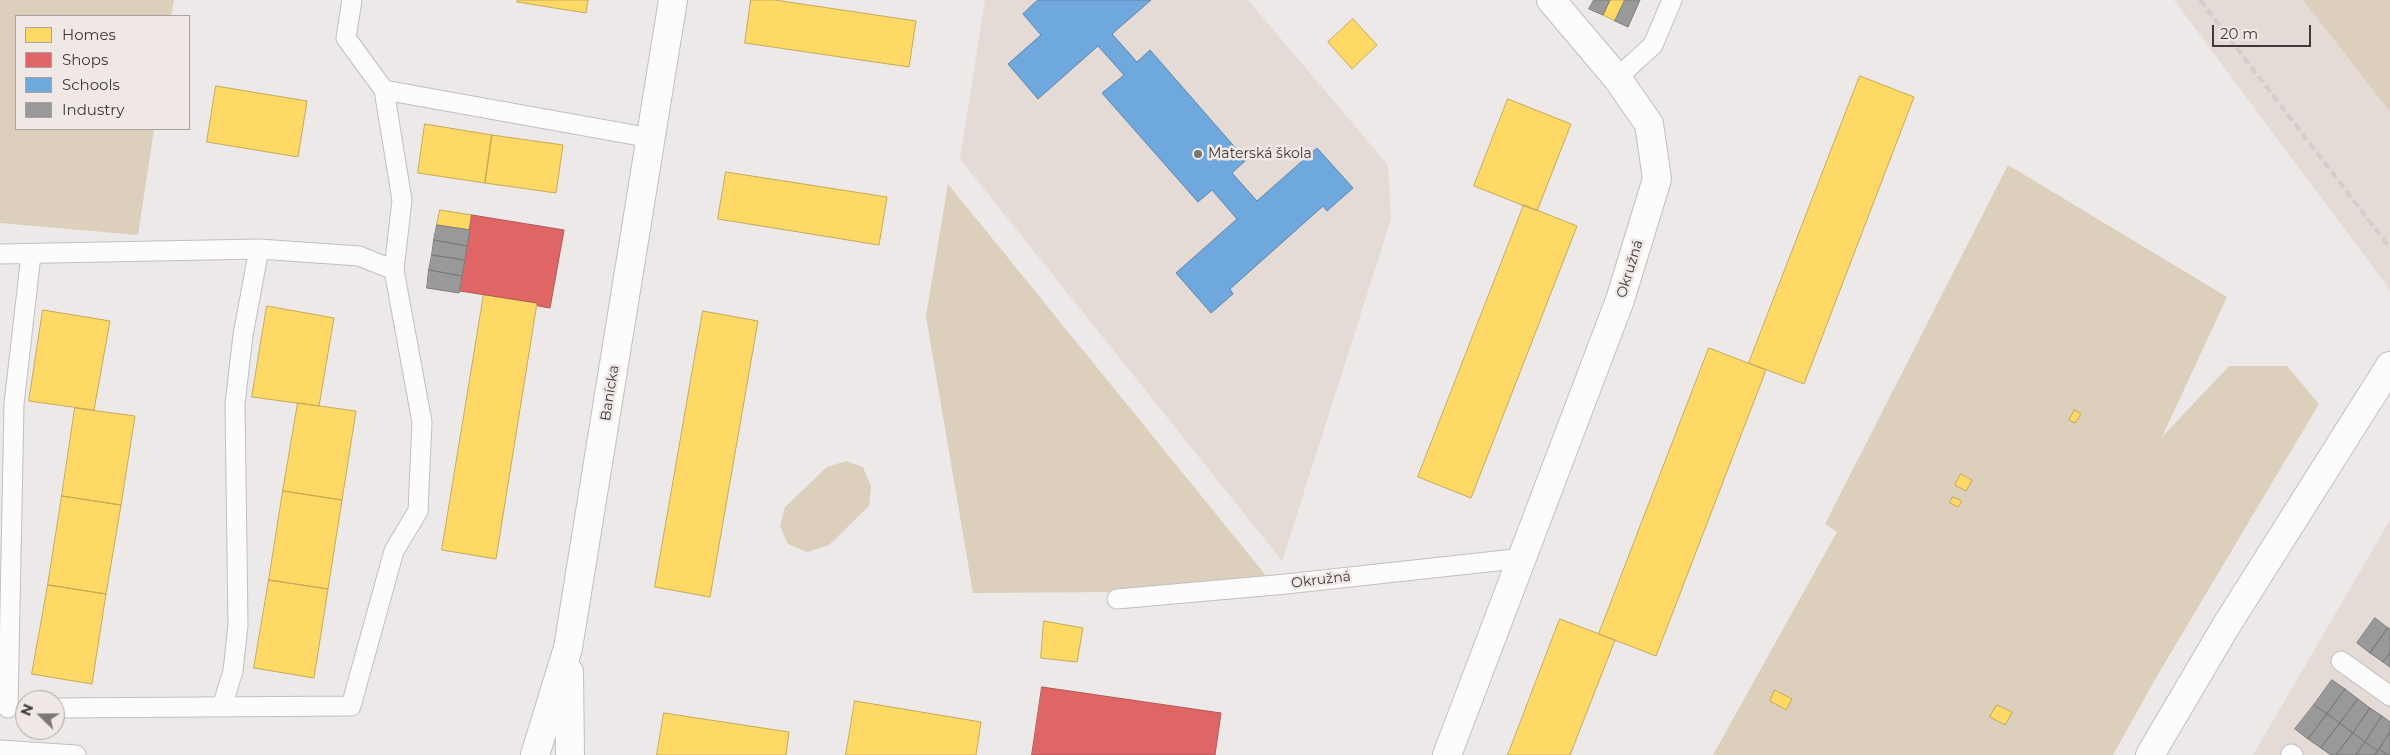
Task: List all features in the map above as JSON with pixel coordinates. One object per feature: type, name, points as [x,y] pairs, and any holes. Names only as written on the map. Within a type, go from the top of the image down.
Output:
[{"type":"street","name":"Banícka","points":[[535,755],[568,648],[673,0]]},
{"type":"street","name":"Okružná","points":[[1447,755],[1524,558],[1620,300],[1657,180],[1649,124],[1617,78],[1551,0]]},
{"type":"street","points":[[2150,755],[2226,626],[2390,366]]},
{"type":"street","name":"Banícka","points":[[568,648],[570,755]]},
{"type":"lane","points":[[65,708],[351,706],[394,551],[418,511],[422,422],[394,270],[402,200],[384,90],[346,38],[352,0]]},
{"type":"lane","points":[[1617,78],[1653,45],[1673,0]]},
{"type":"lane","points":[[384,90],[651,138]]},
{"type":"lane","points":[[0,254],[31,255],[259,249],[359,256],[394,270]]},
{"type":"lane","points":[[222,707],[234,671],[238,626],[235,404],[242,335],[259,249]]},
{"type":"lane","points":[[11,708],[14,404],[31,255]]},
{"type":"lane","name":"Okružná","points":[[1117,599],[1286,584],[1524,558]]},
{"type":"lane","points":[[2341,661],[2390,696]]},
{"type":"lane","points":[[0,750],[76,755]]},
{"type":"shaded area","points":[[0,0],[174,0],[171,15],[15,15],[15,130],[154,130],[138,235],[0,223]]},
{"type":"shaded area","points":[[985,0],[1248,0],[1388,165],[1391,219],[1282,561],[960,159]]},
{"type":"shaded area","points":[[2174,0],[2303,0],[2390,112],[2390,290]]},
{"type":"shaded area","points":[[2303,0],[2390,0],[2390,112]]},
{"type":"shaded area","points":[[2008,165],[2227,297],[2162,437],[2229,366],[2287,366],[2319,404],[2157,676],[2113,755],[1713,755],[1837,532],[1825,524]]},
{"type":"shaded area","points":[[948,184],[1268,578],[1112,592],[973,593],[926,316]]},
{"type":"shaded area","points":[[846,461],[863,467],[871,487],[869,506],[829,545],[807,552],[788,544],[780,526],[785,507],[827,467]]},
{"type":"shaded area","points":[[2390,520],[2390,755],[2253,755]]},
{"type":"building: Homes","points":[[518,0],[588,0],[586,13],[517,2]]},
{"type":"building: Homes","points":[[751,0],[775,0],[916,21],[909,67],[745,43]]},
{"type":"building: Homes","points":[[1610,0],[1625,0],[1615,21],[1603,15]]},
{"type":"building: Homes","points":[[1353,19],[1377,45],[1352,69],[1328,42]]},
{"type":"building: Homes","points":[[1860,76],[1914,97],[1804,384],[1749,363]]},
{"type":"building: Homes","points":[[216,86],[307,101],[298,157],[207,142]]},
{"type":"building: Homes","points":[[1508,99],[1571,124],[1537,211],[1474,186]]},
{"type":"building: Homes","points":[[425,124],[492,135],[485,183],[418,173]]},
{"type":"building: Homes","points":[[492,135],[563,145],[556,193],[485,183]]},
{"type":"building: Homes","points":[[726,172],[887,197],[879,245],[718,219]]},
{"type":"building: Homes","points":[[1524,205],[1577,226],[1471,498],[1418,477]]},
{"type":"building: Homes","points":[[440,210],[472,215],[470,230],[437,225]]},
{"type":"building: Homes","points":[[484,294],[537,303],[496,559],[442,550]]},
{"type":"building: Homes","points":[[267,306],[334,318],[319,406],[252,397]]},
{"type":"building: Homes","points":[[43,310],[110,321],[94,410],[29,401]]},
{"type":"building: Homes","points":[[703,311],[758,321],[710,597],[655,587]]},
{"type":"building: Homes","points":[[1709,348],[1766,370],[1656,656],[1599,634]]},
{"type":"building: Homes","points":[[298,403],[356,411],[342,500],[283,491]]},
{"type":"building: Homes","points":[[75,408],[135,416],[121,505],[62,496]]},
{"type":"building: Homes","points":[[2075,410],[2081,414],[2075,423],[2069,420]]},
{"type":"building: Homes","points":[[1961,474],[1972,480],[1966,491],[1955,485]]},
{"type":"building: Homes","points":[[283,491],[342,500],[328,589],[269,580]]},
{"type":"building: Homes","points":[[62,496],[121,505],[106,594],[48,585]]},
{"type":"building: Homes","points":[[1953,497],[1962,501],[1958,507],[1950,503]]},
{"type":"building: Homes","points":[[269,580],[328,589],[314,678],[254,668]]},
{"type":"building: Homes","points":[[48,585],[106,594],[92,684],[32,674]]},
{"type":"building: Homes","points":[[1560,619],[1615,640],[1570,755],[1508,755]]},
{"type":"building: Homes","points":[[1044,621],[1083,628],[1077,662],[1041,658]]},
{"type":"building: Homes","points":[[1775,690],[1792,699],[1786,710],[1770,701]]},
{"type":"building: Homes","points":[[855,701],[981,722],[976,755],[846,755]]},
{"type":"building: Homes","points":[[1997,705],[2012,712],[2005,725],[1990,717]]},
{"type":"building: Homes","points":[[664,713],[789,732],[786,755],[657,755]]},
{"type":"building: Shops","points":[[472,215],[564,230],[550,308],[538,306],[537,303],[460,291]]},
{"type":"building: Shops","points":[[1042,687],[1221,713],[1215,755],[1032,755]]},
{"type":"building: Schools","name":"Materská škola","points":[[1038,0],[1151,0],[1112,34],[1137,62],[1150,50],[1246,160],[1232,173],[1257,201],[1317,148],[1353,188],[1327,211],[1323,206],[1230,289],[1233,294],[1211,313],[1176,273],[1237,219],[1212,190],[1198,202],[1102,93],[1124,75],[1098,46],[1038,99],[1008,64],[1041,35],[1023,14]]},
{"type":"building: Industry","points":[[1594,0],[1610,0],[1603,15],[1589,9]]},
{"type":"building: Industry","points":[[1625,0],[1640,0],[1628,27],[1615,21]]},
{"type":"building: Industry","points":[[437,225],[470,230],[467,246],[434,240]]},
{"type":"building: Industry","points":[[434,240],[467,246],[465,260],[432,255]]},
{"type":"building: Industry","points":[[432,255],[465,260],[462,276],[429,270]]},
{"type":"building: Industry","points":[[429,270],[462,276],[459,293],[427,288]]},
{"type":"building: Industry","points":[[2375,618],[2388,628],[2370,653],[2357,643]]},
{"type":"building: Industry","points":[[2388,628],[2390,629],[2390,653],[2383,662],[2370,653]]},
{"type":"building: Industry","points":[[2390,653],[2390,667],[2383,662]]},
{"type":"building: Industry","points":[[2332,680],[2345,689],[2327,714],[2314,705]]},
{"type":"building: Industry","points":[[2345,689],[2358,699],[2340,723],[2327,714]]},
{"type":"building: Industry","points":[[2358,699],[2370,708],[2353,733],[2340,723]]},
{"type":"building: Industry","points":[[2314,705],[2327,714],[2308,739],[2295,729]]},
{"type":"building: Industry","points":[[2370,708],[2382,716],[2365,742],[2353,733]]},
{"type":"building: Industry","points":[[2327,714],[2340,723],[2321,748],[2308,739]]},
{"type":"building: Industry","points":[[2382,716],[2390,722],[2390,732],[2378,751],[2365,742]]},
{"type":"building: Industry","points":[[2340,723],[2353,733],[2336,755],[2331,755],[2321,748]]},
{"type":"building: Industry","points":[[2390,732],[2390,755],[2388,755],[2379,749]]},
{"type":"building: Industry","points":[[2353,733],[2365,742],[2356,755],[2336,755]]},
{"type":"building: Industry","points":[[2365,742],[2378,751],[2375,755],[2356,755]]},
{"type":"building: Industry","points":[[2379,749],[2388,755],[2375,755]]},
{"type":"railway","points":[[2200,0],[2390,248]]},
{"type":"place","name":"Materská škola","points":[[1198,154]]}]
